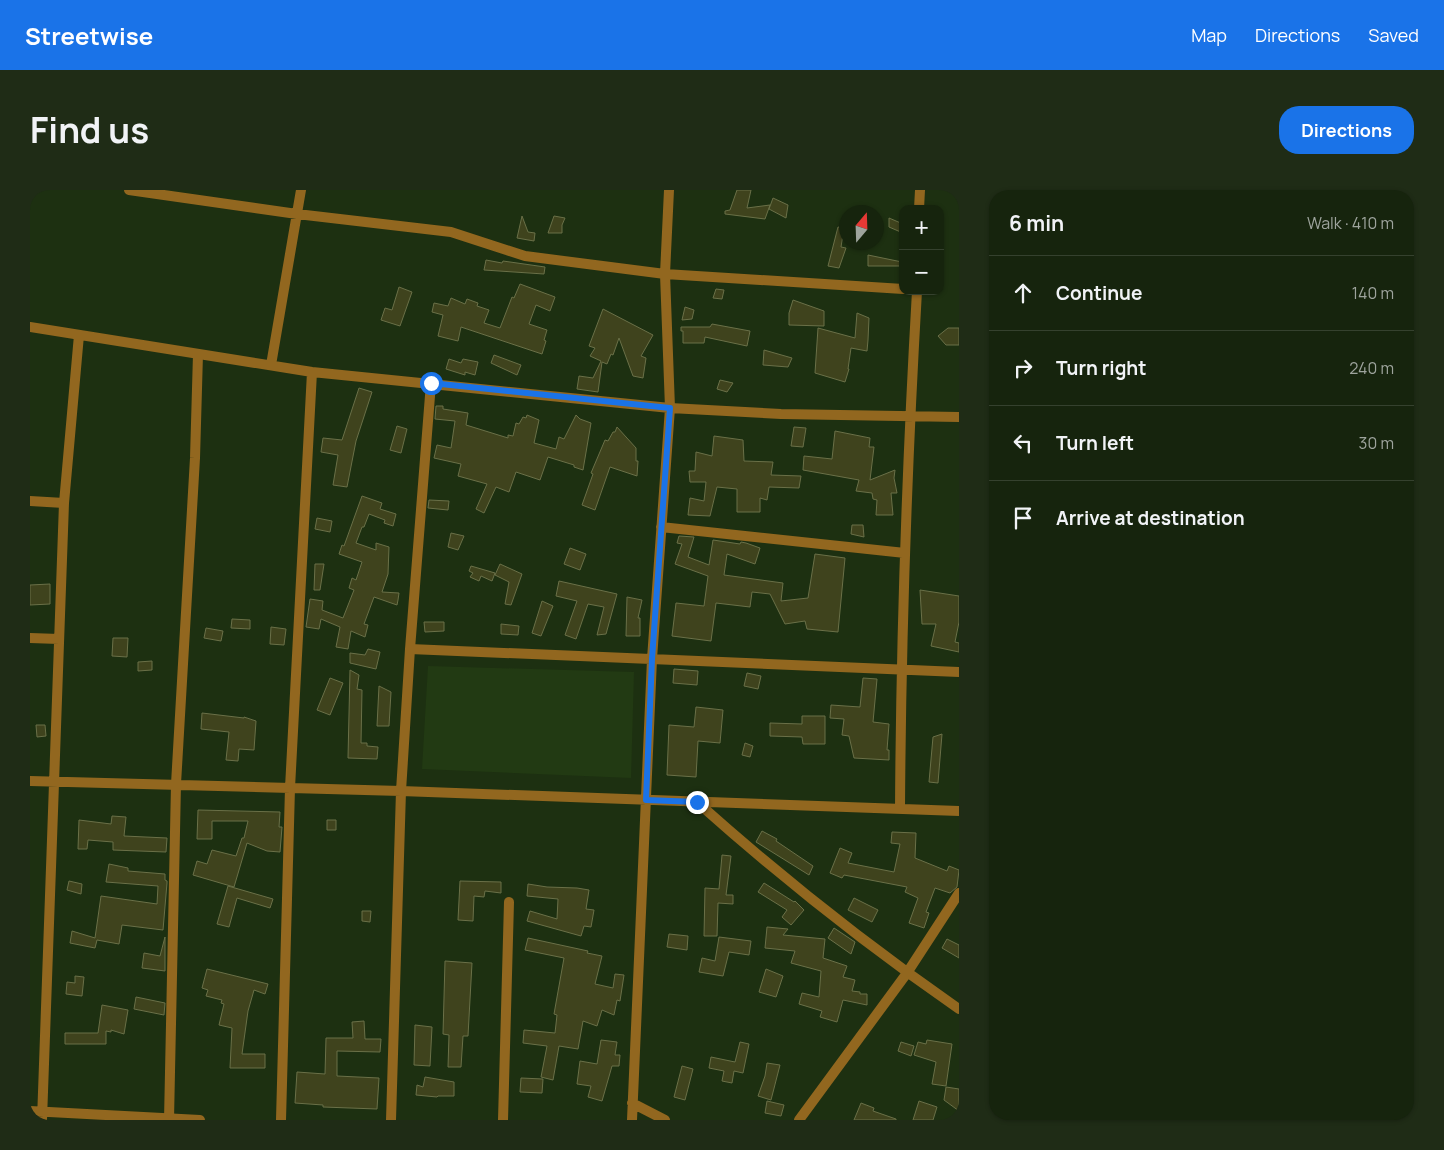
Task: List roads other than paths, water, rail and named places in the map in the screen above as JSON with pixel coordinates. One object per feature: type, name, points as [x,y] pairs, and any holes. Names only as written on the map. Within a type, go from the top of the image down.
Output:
[{"type":"street","points":[[128,190],[297,214],[452,232],[525,256],[665,274],[899,289]]},
{"type":"street","points":[[271,365],[301,190]]},
{"type":"street","points":[[632,1120],[652,659],[670,408],[665,274],[669,190]]},
{"type":"street","points":[[919,205],[920,190]]},
{"type":"street","points":[[900,809],[901,670],[910,416],[917,295]]},
{"type":"street","points":[[30,327],[312,372],[670,408],[781,414],[959,417]]},
{"type":"street","points":[[42,1116],[64,503],[79,335]]},
{"type":"street","points":[[169,1119],[176,784],[195,458],[198,354]]},
{"type":"street","points":[[281,1120],[290,788],[312,372]]},
{"type":"street","points":[[391,1120],[401,791],[431,383]]},
{"type":"street","points":[[30,501],[64,503]]},
{"type":"street","points":[[661,527],[905,553]]},
{"type":"street","points":[[30,638],[59,639]]},
{"type":"street","points":[[410,649],[959,672]]},
{"type":"street","points":[[30,780],[959,811]]},
{"type":"street","points":[[697,802],[744,844],[908,973],[959,1009]]},
{"type":"street","points":[[799,1120],[908,973],[959,893]]},
{"type":"street","points":[[503,1120],[509,902]]},
{"type":"street","points":[[632,1104],[665,1120]]},
{"type":"street","points":[[30,1110],[42,1116],[200,1120]]}]
